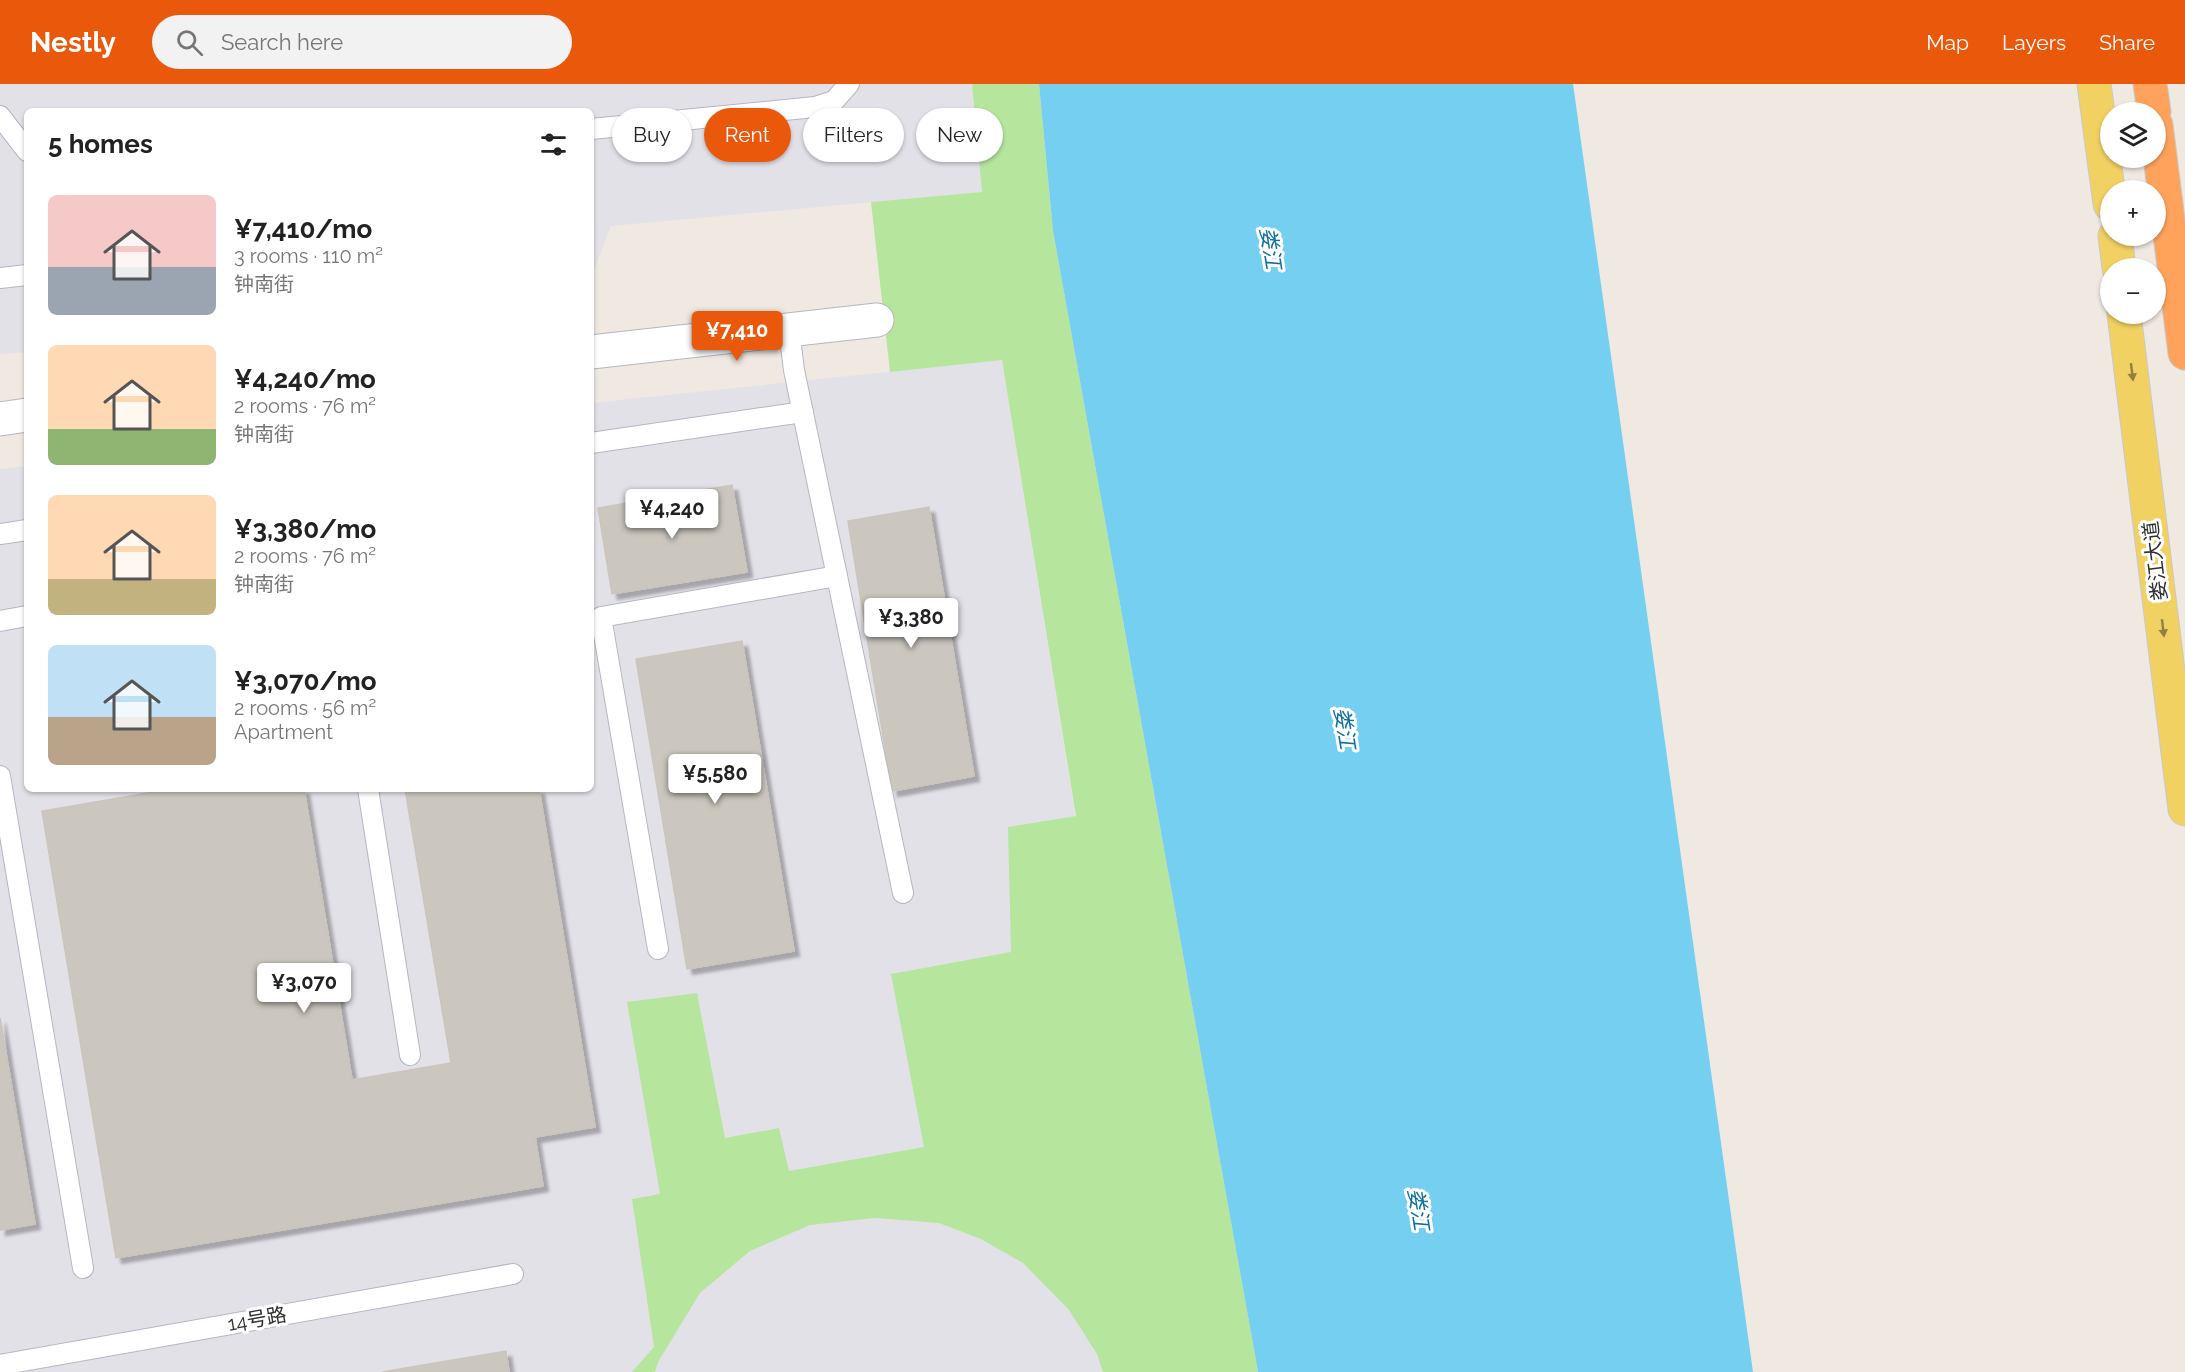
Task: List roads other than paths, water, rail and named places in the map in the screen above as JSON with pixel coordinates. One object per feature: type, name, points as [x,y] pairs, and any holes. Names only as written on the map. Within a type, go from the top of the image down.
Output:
[{"type":"highway","points":[[2150,84],[2153,102]]},
{"type":"highway","points":[[2161,168],[2185,353]]},
{"type":"main road","points":[[2094,84],[2107,180]]},
{"type":"main road","name":"娄江大道","points":[[2125,324],[2185,807]]},
{"type":"street","points":[[594,352],[877,320]]},
{"type":"street","points":[[0,418],[24,416]]},
{"type":"lane","points":[[594,129],[815,106],[834,100],[849,84]]},
{"type":"lane","points":[[0,116],[24,147]]},
{"type":"lane","points":[[0,278],[24,275]]},
{"type":"lane","points":[[789,330],[794,370],[903,893]]},
{"type":"lane","points":[[594,443],[803,412]]},
{"type":"lane","points":[[0,534],[24,530]]},
{"type":"lane","points":[[658,949],[602,617],[837,576]]},
{"type":"lane","points":[[0,621],[24,617]]},
{"type":"lane","points":[[0,776],[83,1268]]},
{"type":"lane","points":[[368,792],[410,1055]]},
{"type":"lane","name":"14号路","points":[[0,1365],[51,1364],[513,1274]]},
{"type":"water","name":"娄江","points":[[1039,84],[1573,84],[1753,1372],[1258,1372],[1053,231]]}]
